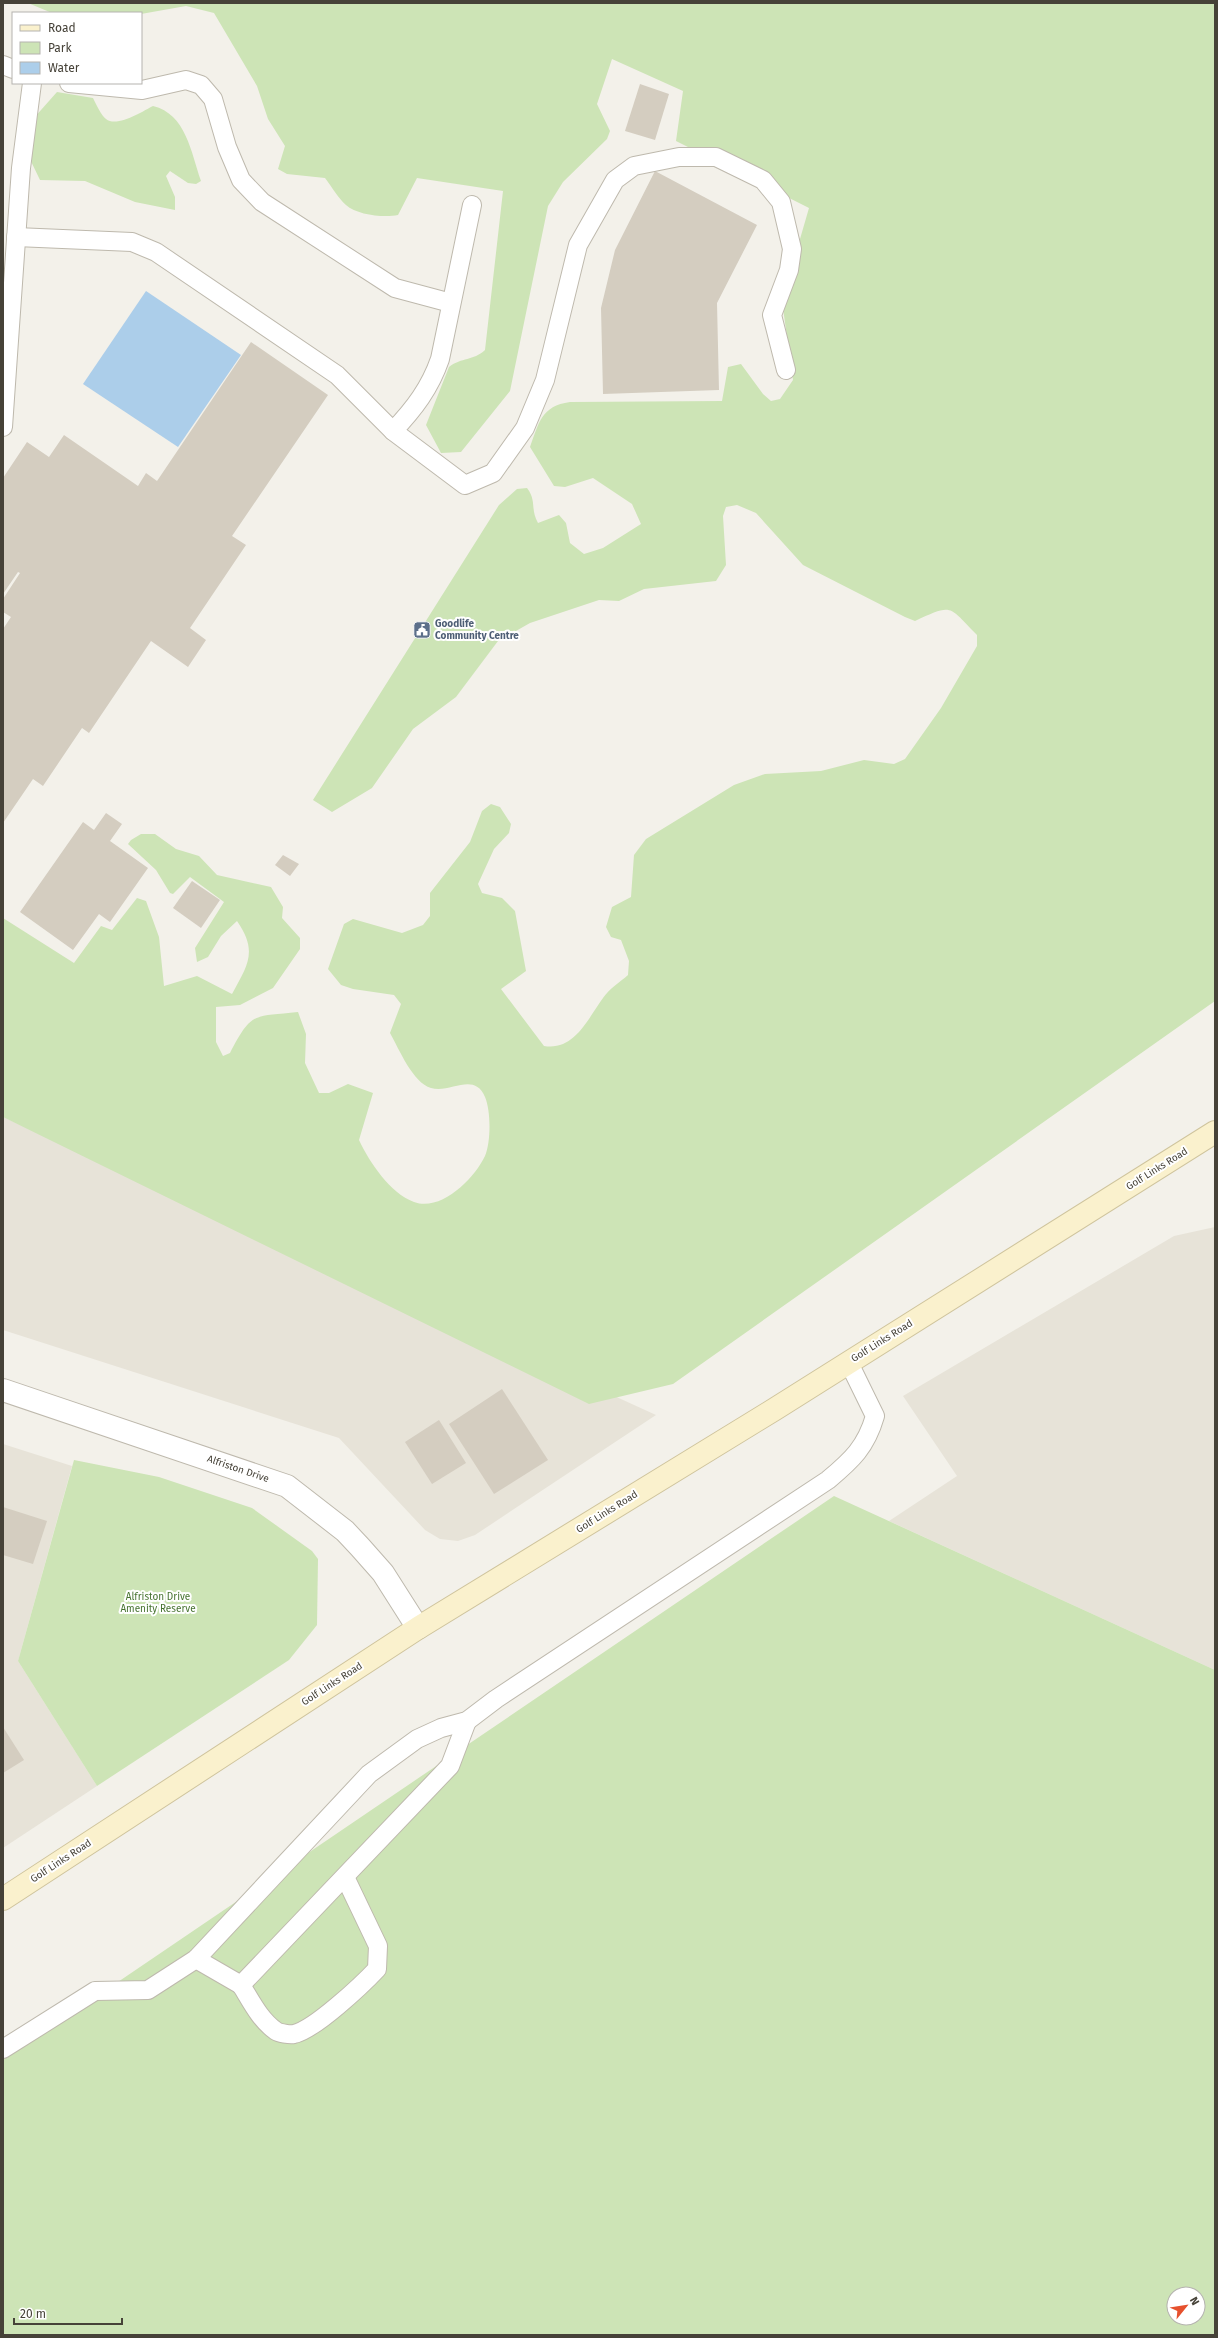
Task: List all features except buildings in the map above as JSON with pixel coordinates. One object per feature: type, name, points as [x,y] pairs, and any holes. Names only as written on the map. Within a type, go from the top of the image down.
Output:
[{"type":"main road","name":"Golf Links Road","points":[[3,1899],[418,1628],[849,1362],[1215,1132]]},
{"type":"street","name":"Alfriston Drive","points":[[3,1390],[288,1486],[345,1531],[360,1547],[383,1573],[418,1628]]},
{"type":"lane","points":[[79,84],[142,90],[186,80],[201,85],[213,99],[227,147],[241,180],[262,202],[394,288],[451,303]]},
{"type":"lane","points":[[3,427],[21,168],[32,84]]},
{"type":"lane","points":[[16,237],[132,242],[145,246],[337,374],[393,431],[465,485],[493,473],[521,434],[533,412],[545,380],[578,245],[584,232],[615,180],[634,166],[656,160],[679,157],[716,157],[763,180],[781,202],[792,249],[789,270],[772,315],[786,370]]},
{"type":"lane","points":[[393,431],[421,400],[432,382],[440,359],[472,205]]},
{"type":"lane","points":[[3,2049],[95,1991],[148,1990],[196,1959],[369,1774],[417,1739],[441,1728],[467,1721],[496,1699],[828,1480],[849,1462],[869,1436],[875,1416],[849,1362]]},
{"type":"lane","points":[[241,1985],[450,1766],[467,1721]]},
{"type":"lane","points":[[196,1959],[241,1985],[260,2014],[277,2032],[293,2035],[314,2024],[365,1983],[377,1969],[378,1946],[345,1877]]},
{"type":"shaded area","points":[[3,1117],[656,1415],[475,1535],[458,1541],[440,1539],[425,1530],[339,1438],[3,1330]]},
{"type":"shaded area","points":[[1215,1227],[1215,1670],[889,1521],[957,1476],[903,1396],[1174,1236]]},
{"type":"shaded area","points":[[3,1444],[72,1466],[18,1661],[97,1786],[3,1848]]},
{"type":"green space","points":[[28,3],[1215,3],[1215,1001],[673,1384],[589,1404],[3,1117],[3,918],[74,963],[101,926],[112,930],[137,898],[146,901],[159,937],[164,986],[197,976],[232,994],[238,984],[246,966],[249,950],[247,941],[237,921],[221,936],[208,957],[197,962],[195,948],[224,902],[190,877],[173,894],[170,893],[156,870],[128,844],[131,840],[141,834],[155,834],[176,849],[199,856],[217,875],[271,887],[283,907],[282,918],[300,938],[300,949],[273,988],[240,1005],[216,1007],[216,1042],[223,1056],[230,1053],[237,1039],[249,1023],[255,1019],[263,1016],[298,1012],[306,1034],[305,1063],[319,1093],[329,1093],[348,1084],[373,1093],[359,1140],[369,1158],[382,1176],[397,1192],[414,1202],[424,1204],[445,1198],[465,1183],[480,1165],[485,1156],[490,1126],[485,1097],[480,1089],[475,1085],[468,1084],[438,1089],[431,1088],[424,1085],[412,1073],[390,1033],[401,1004],[394,995],[353,989],[341,985],[328,969],[344,924],[353,919],[402,933],[423,925],[430,916],[430,893],[470,842],[482,811],[491,804],[500,807],[511,824],[509,833],[494,849],[478,884],[482,893],[502,898],[515,911],[526,971],[501,989],[544,1046],[555,1046],[564,1043],[580,1031],[608,992],[628,975],[629,961],[621,940],[611,937],[606,927],[612,907],[631,897],[634,855],[646,839],[734,785],[765,774],[821,771],[864,760],[894,764],[905,759],[941,708],[977,646],[977,635],[961,618],[950,610],[937,612],[915,621],[905,617],[803,565],[756,513],[737,505],[726,507],[723,516],[726,565],[716,581],[644,589],[619,601],[599,600],[530,623],[498,641],[456,697],[413,729],[372,788],[332,812],[313,800],[499,505],[517,489],[527,488],[532,497],[534,513],[538,523],[559,515],[566,523],[570,543],[584,554],[603,548],[641,524],[632,504],[593,478],[565,487],[554,486],[530,447],[539,423],[547,412],[553,407],[570,402],[722,401],[728,367],[741,364],[763,394],[771,401],[780,399],[793,380],[782,301],[809,208],[676,141],[683,91],[612,59],[597,104],[610,131],[607,139],[563,182],[548,206],[510,391],[461,452],[441,453],[426,425],[449,367],[458,362],[476,356],[485,350],[503,191],[417,178],[398,215],[378,216],[357,211],[343,202],[325,178],[287,174],[278,169],[285,146],[268,119],[257,86],[214,13],[186,6],[142,14],[142,12],[50,12]]},
{"type":"green space","points":[[57,92],[93,98],[102,115],[111,121],[130,118],[153,106],[164,110],[173,117],[186,136],[201,181],[196,184],[188,183],[170,171],[166,176],[175,197],[175,210],[135,202],[85,181],[40,180],[27,153],[33,119]]},
{"type":"green space","name":"Alfriston Drive Amenity Reserve","points":[[74,1460],[159,1477],[252,1508],[312,1551],[318,1559],[317,1625],[289,1660],[97,1786],[18,1661]]},
{"type":"green space","points":[[834,1496],[1215,1670],[1215,2335],[3,2335],[3,2060]]},
{"type":"water","points":[[146,291],[241,355],[178,447],[83,384]]},
{"type":"place","name":"Goodlife Community Centre","points":[[422,630]]}]
